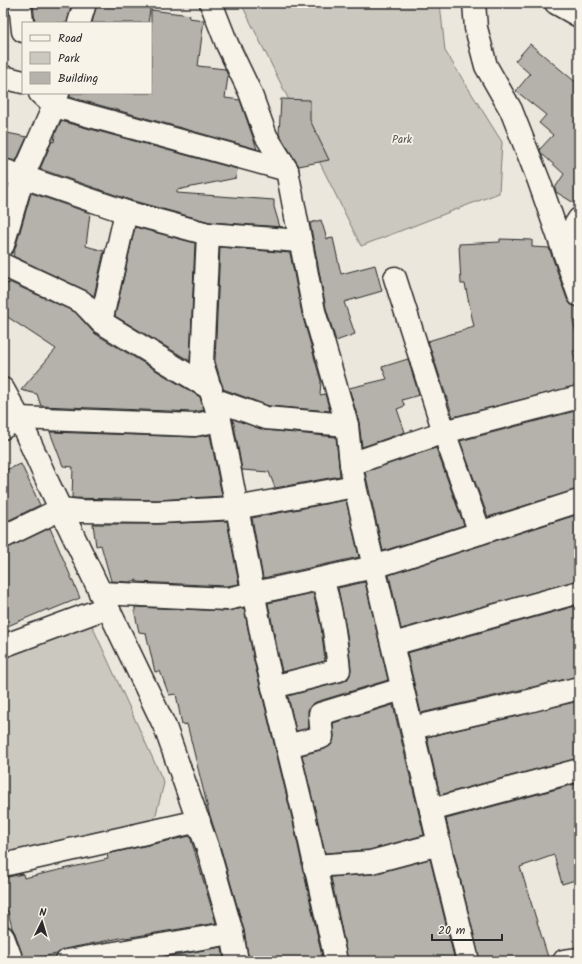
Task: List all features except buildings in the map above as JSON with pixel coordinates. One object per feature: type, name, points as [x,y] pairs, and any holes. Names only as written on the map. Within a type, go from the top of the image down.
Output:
[{"type":"street","points":[[20,3],[22,22]]},
{"type":"street","points":[[79,22],[85,3]]},
{"type":"street","points":[[211,3],[227,44],[250,92],[266,136],[288,170],[314,311],[346,425],[355,486],[402,689],[468,961]]},
{"type":"street","points":[[474,3],[476,28],[486,66],[511,110],[562,245],[579,295]]},
{"type":"street","points":[[556,3],[579,16]]},
{"type":"street","points":[[3,78],[22,82]]},
{"type":"street","points":[[3,245],[13,173],[51,97],[288,170]]},
{"type":"street","points":[[13,173],[126,212],[208,234],[300,241]]},
{"type":"street","points":[[101,322],[126,212]]},
{"type":"street","points":[[562,245],[579,219]]},
{"type":"street","points":[[208,234],[202,363],[220,420],[236,508],[273,687],[305,819],[314,866],[336,961]]},
{"type":"street","points":[[3,265],[82,302],[101,322],[212,394],[266,418],[346,425]]},
{"type":"street","points":[[395,278],[444,432],[480,533]]},
{"type":"street","points":[[3,389],[11,423],[61,509],[166,727],[208,849],[232,933],[237,961]]},
{"type":"street","points":[[351,464],[444,432],[579,396]]},
{"type":"street","points":[[11,423],[195,425],[220,420]]},
{"type":"street","points":[[3,537],[61,509],[80,511],[157,512],[236,508],[355,486]]},
{"type":"street","points":[[3,646],[104,600],[227,599],[374,567],[579,501]]},
{"type":"street","points":[[273,687],[339,670],[337,644],[330,601],[322,579]]},
{"type":"street","points":[[392,644],[579,592]]},
{"type":"street","points":[[412,728],[579,688]]},
{"type":"street","points":[[287,746],[322,737],[320,714],[402,689]]},
{"type":"street","points":[[431,810],[579,770]]},
{"type":"street","points":[[3,865],[199,821]]},
{"type":"street","points":[[314,866],[371,862],[439,844]]},
{"type":"street","points":[[66,961],[232,933]]},
{"type":"street","points":[[3,937],[12,961]]},
{"type":"street","points":[[564,961],[579,959]]},
{"type":"green space","name":"Park","points":[[241,3],[440,3],[445,51],[502,142],[499,193],[361,246]]},
{"type":"green space","points":[[89,619],[164,783],[154,822],[3,854],[3,652]]}]
